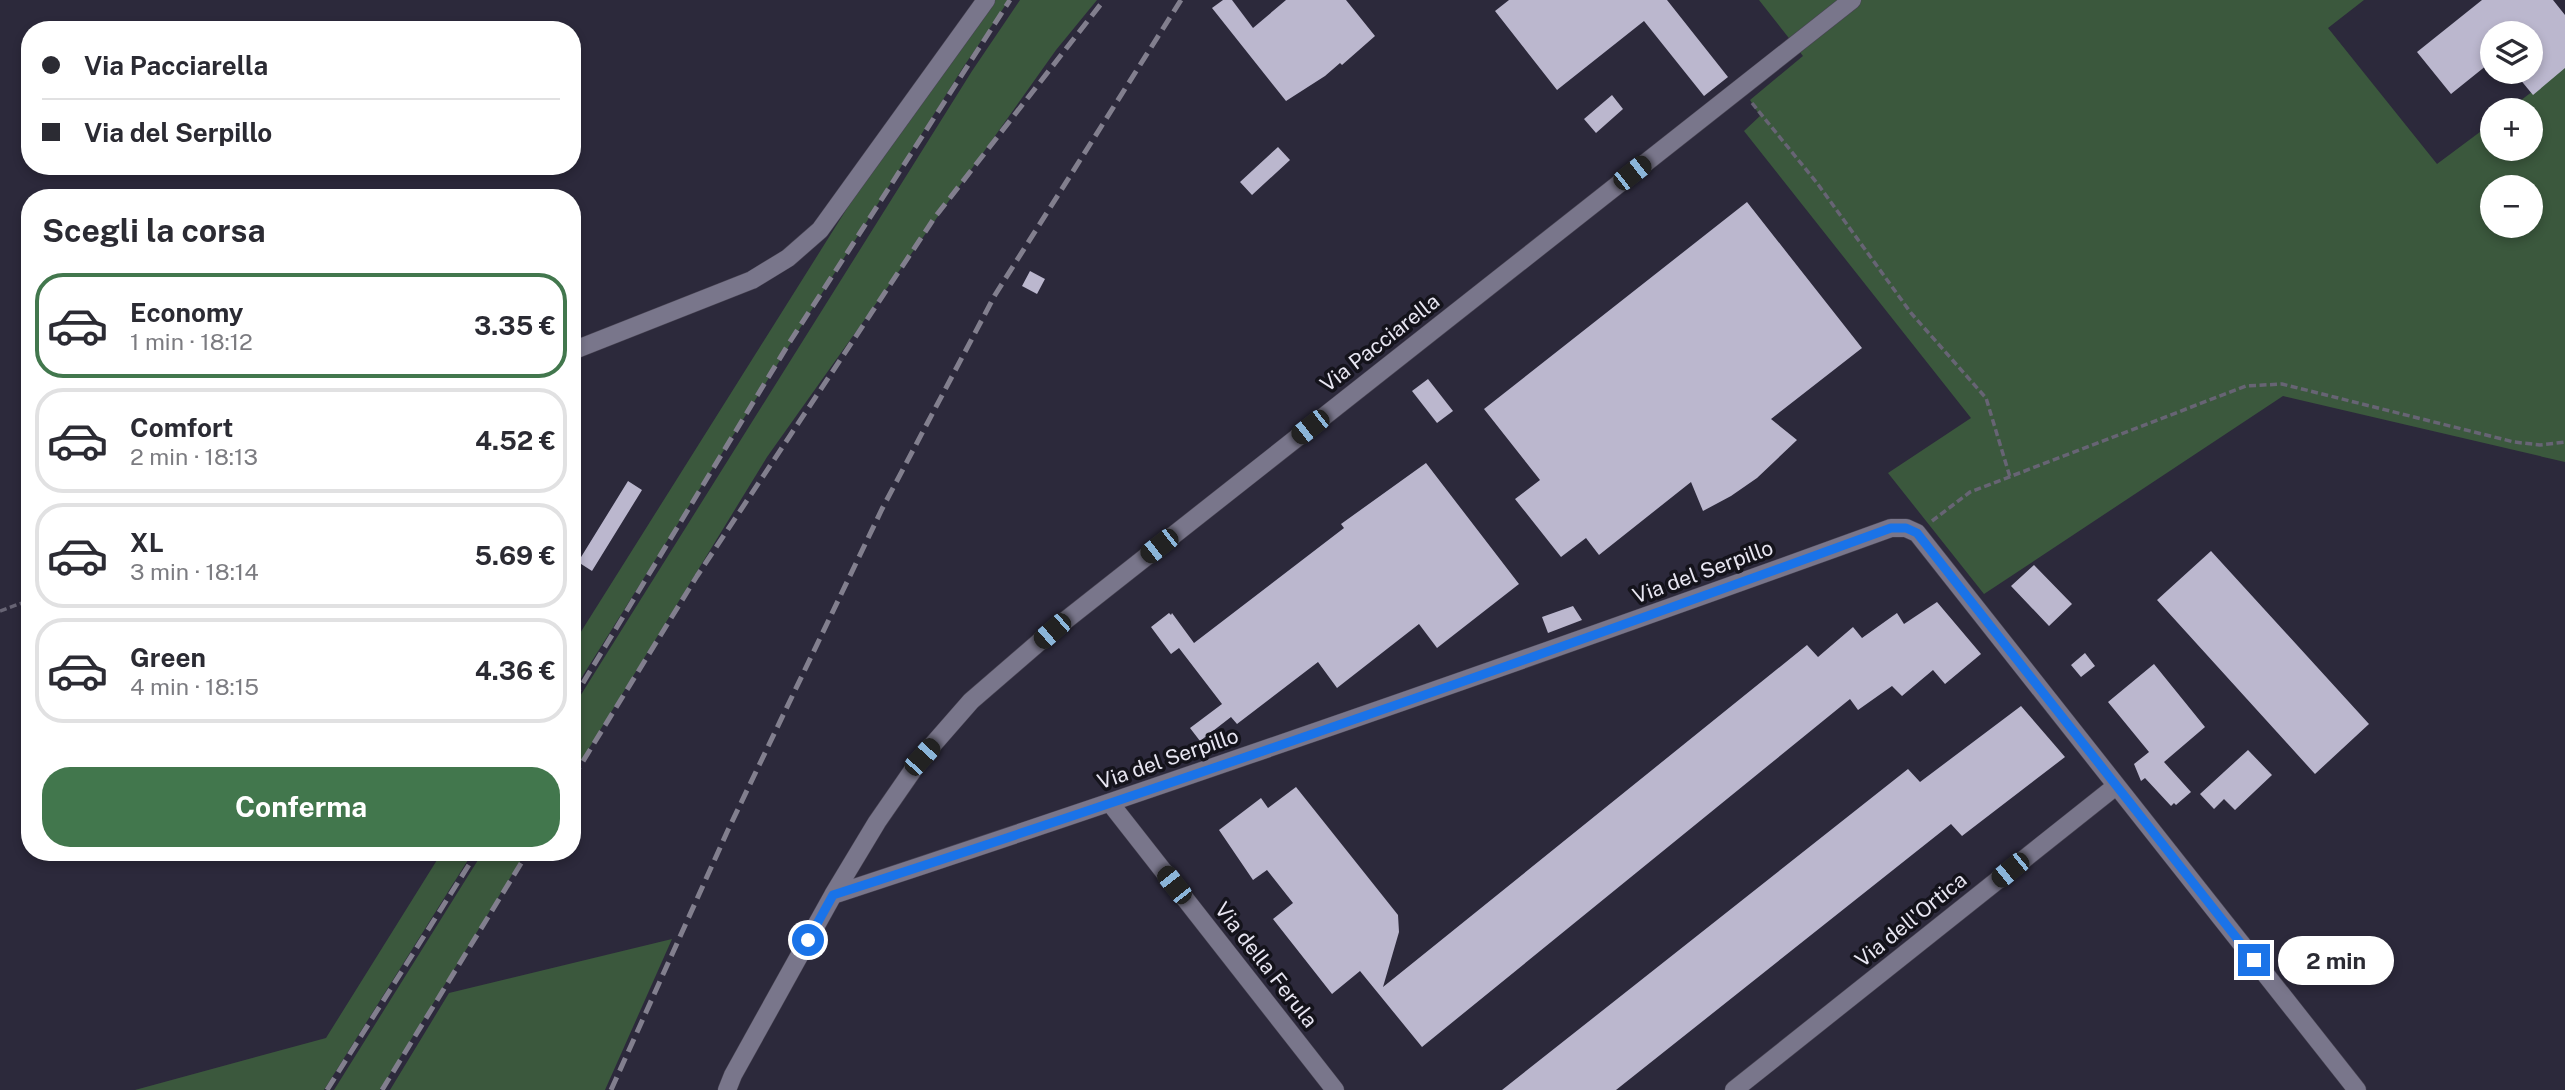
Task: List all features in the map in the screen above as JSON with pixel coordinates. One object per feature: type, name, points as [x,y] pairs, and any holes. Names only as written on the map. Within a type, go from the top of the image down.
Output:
[{"type":"street","points":[[581,347],[752,280],[788,258],[820,230],[986,0]]},
{"type":"street","name":"Via Pacciarella","points":[[727,1090],[833,895],[877,822],[922,757],[971,701],[1052,631],[1852,0]]},
{"type":"street","name":"Via del Serpillo","points":[[833,895],[1532,658],[1891,528],[1906,528],[1917,533]]},
{"type":"street","points":[[1917,533],[2357,1090]]},
{"type":"street","name":"Via dell'Ortica","points":[[1734,1090],[2116,786]]},
{"type":"street","name":"Via della Ferula","points":[[1110,803],[1335,1090]]},
{"type":"path","points":[[1740,88],[1817,183],[1911,313],[1986,398],[2010,477]]},
{"type":"path","points":[[1917,533],[1970,492],[2246,386],[2282,384],[2514,442],[2540,445],[2565,442]]},
{"type":"path","points":[[0,611],[21,603]]},
{"type":"green space","points":[[978,0],[1009,0],[964,66],[581,679],[581,632]]},
{"type":"green space","points":[[1020,0],[1097,0],[1056,50],[767,457],[581,761],[581,695],[972,71]]},
{"type":"green space","points":[[1759,0],[2364,0],[2328,28],[2437,164],[2480,132],[2480,161],[2543,161],[2543,98],[2524,98],[2565,67],[2565,462],[2283,396],[1984,594],[1888,473],[1971,418],[1744,131],[1760,116],[1750,100],[1803,56]]},
{"type":"green space","points":[[436,861],[467,861],[324,1090],[135,1090],[326,1038]]},
{"type":"green space","points":[[477,861],[520,861],[380,1090],[334,1090]]},
{"type":"green space","points":[[672,939],[605,1090],[390,1090],[449,993]]},
{"type":"building","points":[[1223,0],[1232,0],[1253,28],[1286,0],[1346,0],[1375,36],[1342,65],[1340,63],[1286,101],[1212,8]]},
{"type":"building","points":[[1509,0],[1667,0],[1728,77],[1704,96],[1644,21],[1557,90],[1495,11]]},
{"type":"building","points":[[2482,0],[2553,0],[2565,15],[2565,68],[2533,95],[2524,84],[2543,84],[2543,21],[2480,21],[2480,71],[2451,94],[2417,52]]},
{"type":"building","points":[[1612,95],[1623,109],[1596,133],[1584,119]]},
{"type":"building","points":[[1278,147],[1290,160],[1252,195],[1240,182]]},
{"type":"building","points":[[1747,202],[1862,348],[1771,419],[1797,440],[1757,478],[1703,511],[1691,482],[1599,555],[1586,538],[1561,557],[1515,499],[1540,480],[1484,409]]},
{"type":"building","points":[[1030,271],[1045,279],[1037,294],[1022,286]]},
{"type":"building","points":[[1428,379],[1453,411],[1437,423],[1412,391]]},
{"type":"building","points":[[1426,463],[1519,584],[1437,648],[1419,624],[1337,688],[1318,662],[1237,724],[1231,717],[1200,741],[1190,728],[1222,704],[1179,648],[1171,654],[1151,627],[1172,613],[1194,643],[1344,528],[1341,524]]},
{"type":"building","points":[[628,481],[642,490],[592,571],[581,564],[581,557]]},
{"type":"building","points":[[2211,551],[2369,724],[2315,774],[2157,600]]},
{"type":"building","points":[[2034,565],[2072,604],[2049,626],[2011,586]]},
{"type":"building","points":[[1937,602],[1981,654],[1945,684],[1933,670],[1902,696],[1892,686],[1858,710],[1850,699],[1422,1047],[1360,971],[1332,994],[1273,919],[1293,903],[1267,870],[1253,880],[1219,830],[1261,798],[1268,808],[1296,787],[1398,915],[1399,932],[1383,987],[1807,645],[1818,657],[1853,627],[1862,638],[1897,613],[1904,624]]},
{"type":"building","points":[[1573,606],[1582,620],[1548,633],[1542,617]]},
{"type":"building","points":[[2085,653],[2095,666],[2081,677],[2071,665]]},
{"type":"building","points":[[2154,664],[2205,727],[2164,762],[2191,792],[2171,806],[2145,778],[2141,781],[2134,764],[2149,752],[2108,702]]},
{"type":"building","points":[[2021,706],[2065,757],[1962,836],[1951,824],[1616,1090],[1502,1090],[1908,769],[1920,782]]},
{"type":"building","points":[[2248,750],[2272,775],[2235,810],[2224,799],[2214,809],[2200,794]]},
{"type":"railway","points":[[581,686],[791,340],[1010,0]]},
{"type":"railway","points":[[581,764],[697,576],[935,217],[1104,0]]},
{"type":"railway","points":[[611,1090],[728,830],[882,509],[995,295],[1181,0]]},
{"type":"railway","points":[[327,1090],[471,861]]},
{"type":"railway","points":[[382,1090],[522,861]]},
{"type":"route","points":[[808,940],[833,895],[1532,658],[1891,528],[1906,528],[1917,533],[2254,960]]}]
